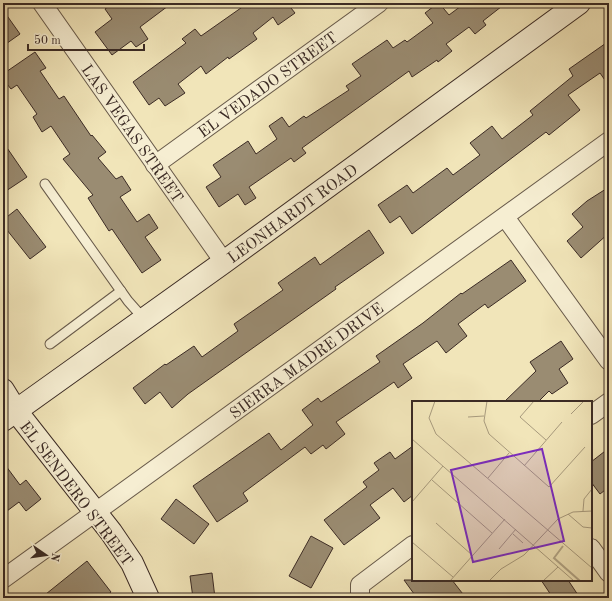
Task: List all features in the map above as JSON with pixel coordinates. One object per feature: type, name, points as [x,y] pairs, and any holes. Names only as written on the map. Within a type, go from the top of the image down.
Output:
[{"type":"street","name":"EL VEDADO STREET","points":[[155,165],[379,3]]},
{"type":"street","name":"LEONHARDT ROAD","points":[[9,416],[224,262],[579,3]]},
{"type":"street","name":"LAS VEGAS STREET","points":[[45,4],[155,165],[224,262]]},
{"type":"street","name":"SIERRA MADRE DRIVE","points":[[3,579],[95,511],[609,141]]},
{"type":"street","points":[[505,217],[609,361]]},
{"type":"street","name":"EL SENDERO STREET","points":[[3,390],[9,416],[95,511],[132,563],[148,598]]},
{"type":"street","points":[[592,414],[609,402]]},
{"type":"street","points":[[360,591],[412,546]]},
{"type":"street","points":[[592,549],[609,573]]},
{"type":"lane","points":[[45,184],[121,291],[144,319]]},
{"type":"lane","points":[[50,344],[121,291]]},
{"type":"building","points":[[113,3],[172,3],[140,27],[148,39],[136,47],[131,41],[112,55],[95,32],[112,19],[105,9]]},
{"type":"building","points":[[248,3],[287,3],[295,13],[278,25],[273,17],[253,33],[257,39],[229,59],[228,57],[206,74],[201,66],[178,84],[185,93],[165,106],[159,98],[149,105],[133,82],[186,43],[182,39],[195,29],[201,36]]},
{"type":"building","points":[[438,3],[449,15],[465,3],[506,3],[483,21],[486,25],[475,34],[469,27],[446,44],[452,51],[438,62],[437,60],[412,77],[409,71],[302,148],[306,153],[294,162],[291,158],[249,187],[256,198],[245,205],[238,194],[219,207],[206,187],[221,177],[213,165],[248,141],[256,154],[277,139],[269,126],[282,117],[289,127],[304,116],[306,118],[349,90],[346,86],[361,76],[352,64],[387,40],[393,48],[405,40],[407,42],[433,23],[425,13]]},
{"type":"building","points":[[3,10],[20,34],[3,46]]},
{"type":"building","points":[[609,41],[609,86],[600,73],[568,95],[580,110],[549,135],[546,132],[412,234],[400,216],[390,223],[378,205],[407,185],[413,193],[447,168],[453,175],[480,155],[470,143],[492,126],[502,139],[533,115],[530,111],[573,76],[569,69]]},
{"type":"building","points":[[35,52],[46,68],[40,71],[59,99],[64,96],[91,136],[92,135],[106,152],[98,158],[116,179],[122,176],[131,190],[120,197],[137,222],[149,214],[158,228],[145,237],[161,260],[142,273],[112,229],[109,231],[88,198],[93,195],[63,159],[70,154],[51,126],[42,132],[33,117],[37,114],[17,85],[11,89],[3,79],[3,74]]},
{"type":"building","points":[[3,142],[27,177],[3,193]]},
{"type":"building","points":[[609,187],[609,233],[581,258],[567,241],[583,227],[572,214],[587,201]]},
{"type":"building","points":[[17,209],[46,247],[30,259],[3,225],[3,220]]},
{"type":"building","points":[[369,230],[384,253],[188,394],[172,408],[160,392],[145,404],[133,388],[165,364],[166,365],[194,346],[202,357],[238,331],[234,324],[283,290],[278,283],[315,257],[320,265]]},
{"type":"building","points":[[511,260],[526,281],[488,308],[485,304],[458,324],[467,336],[446,353],[437,341],[403,364],[412,378],[398,388],[394,382],[336,422],[345,434],[326,449],[323,445],[311,454],[305,447],[243,493],[248,501],[217,522],[193,486],[269,433],[281,450],[313,425],[302,410],[318,398],[321,402],[380,362],[376,356],[423,323],[461,293],[462,294]]},
{"type":"building","points":[[561,341],[573,359],[559,369],[568,383],[552,394],[549,391],[539,401],[505,401],[536,371],[530,362]]},
{"type":"building","points":[[412,447],[412,496],[404,502],[393,488],[370,505],[380,518],[344,545],[324,520],[367,487],[363,482],[379,470],[374,463],[390,452],[395,459]]},
{"type":"building","points":[[609,448],[609,487],[600,494],[592,483],[592,461]]},
{"type":"building","points":[[3,462],[20,485],[26,480],[41,499],[26,511],[19,502],[3,514]]},
{"type":"building","points":[[176,499],[209,524],[194,544],[161,519]]},
{"type":"building","points":[[311,536],[333,548],[311,588],[289,576]]},
{"type":"building","points":[[87,561],[111,592],[104,598],[41,598]]},
{"type":"building","points":[[212,573],[215,598],[193,598],[190,576]]},
{"type":"building","points":[[404,580],[453,581],[466,598],[417,598]]},
{"type":"building","points":[[542,581],[569,581],[580,598],[553,598]]}]
